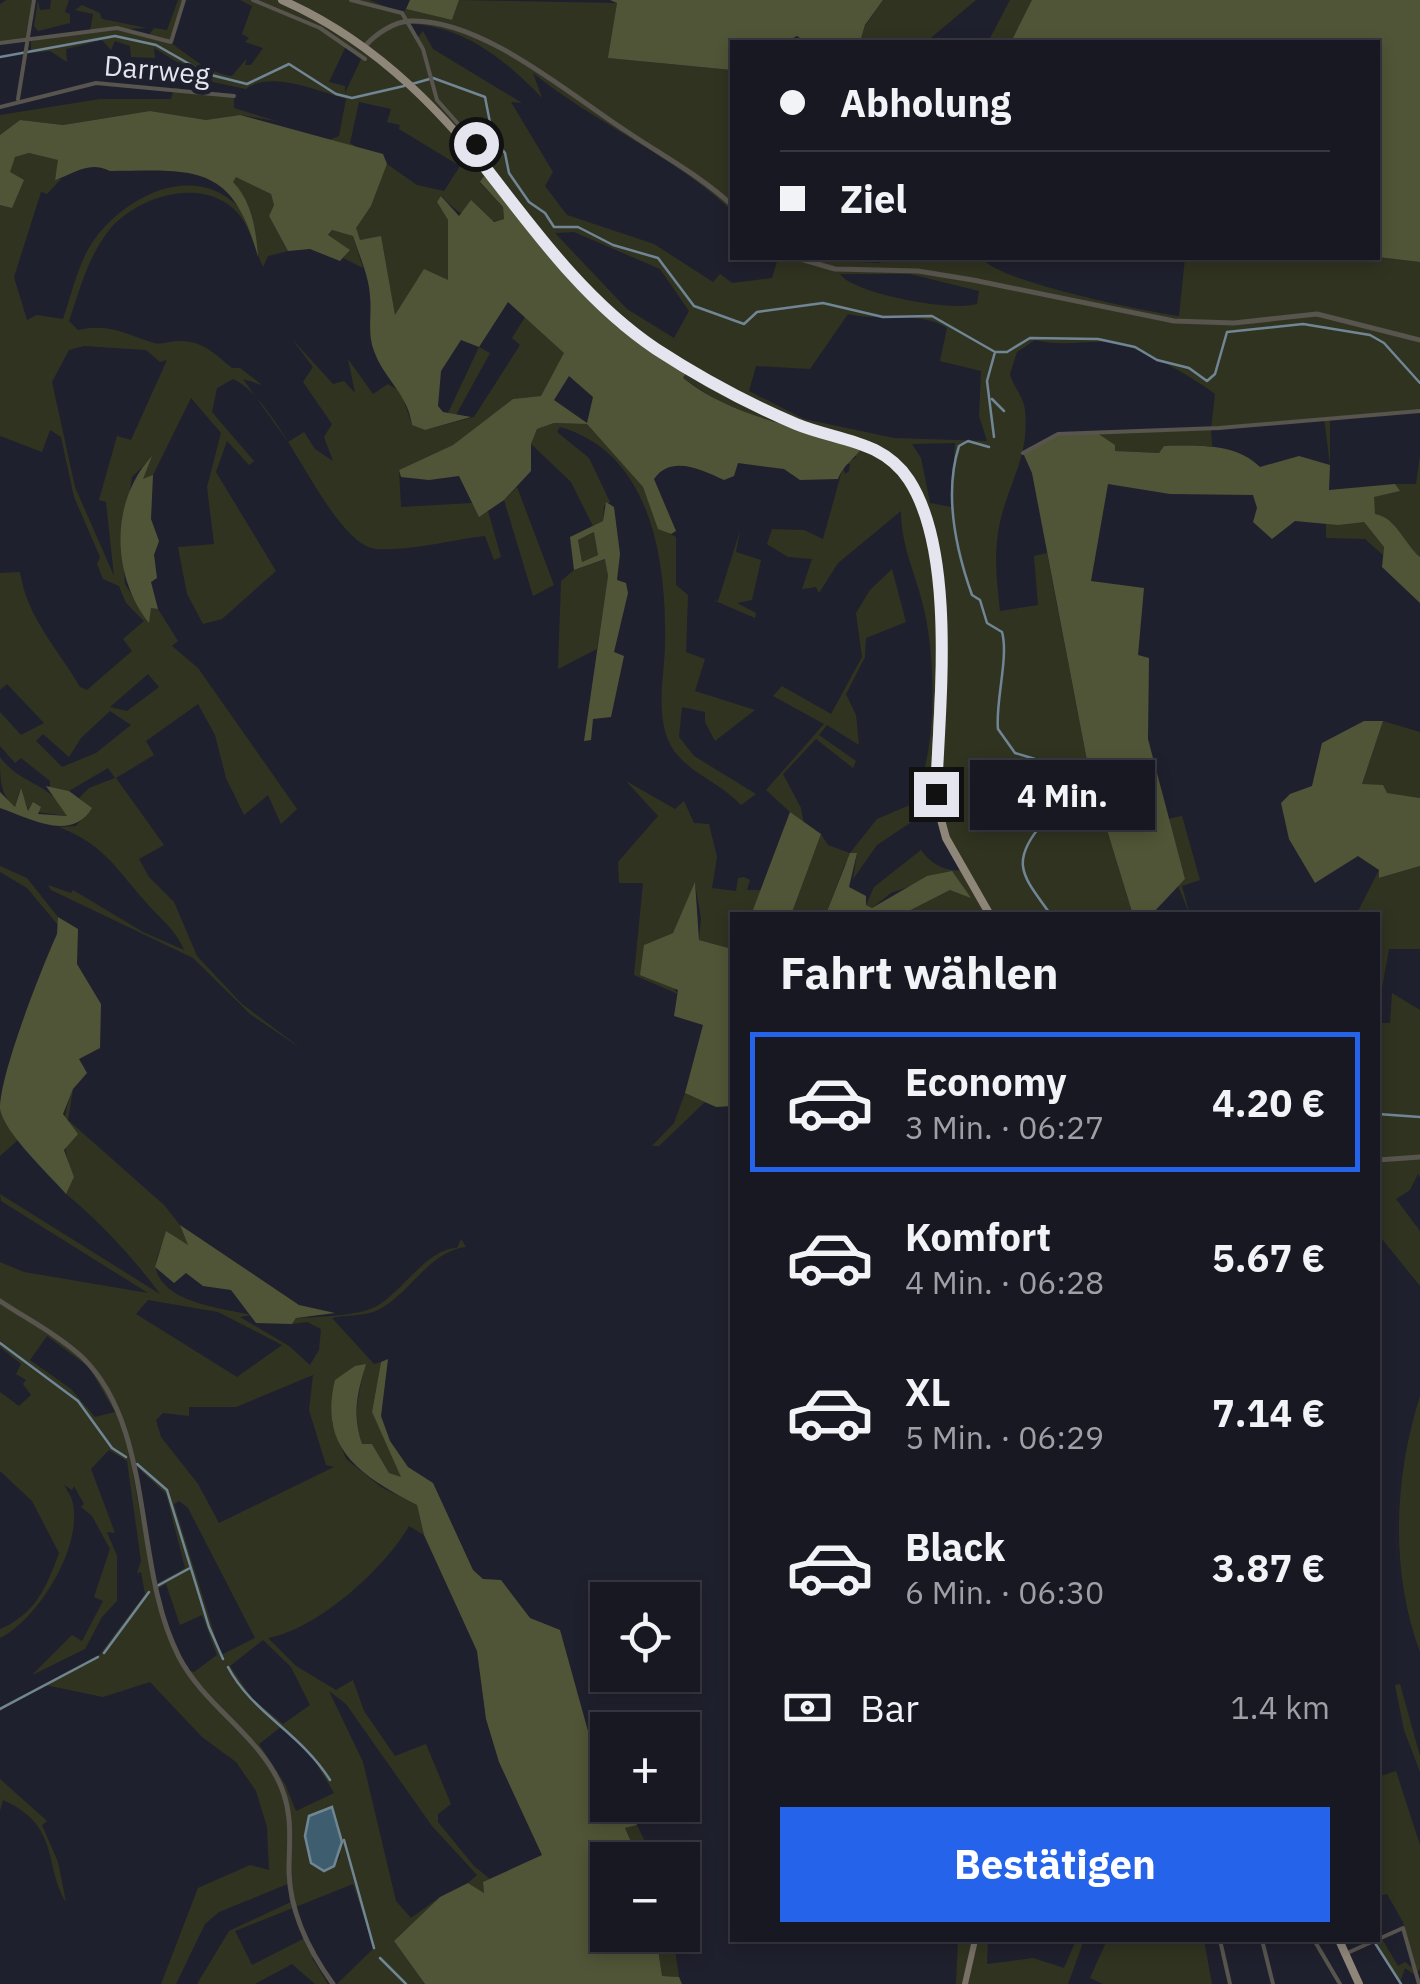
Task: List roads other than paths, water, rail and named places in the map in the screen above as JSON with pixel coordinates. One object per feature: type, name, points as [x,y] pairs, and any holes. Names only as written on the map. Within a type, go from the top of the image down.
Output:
[{"type":"main road","points":[[282,0],[365,46],[411,84],[471,149],[564,265],[629,330],[780,416],[879,451],[906,476],[924,514],[939,594],[938,805],[946,838],[988,912]]},
{"type":"main road","points":[[965,1984],[975,1942]]},
{"type":"main road","points":[[1341,1942],[1359,1984]]},
{"type":"street","points":[[18,102],[34,0]]},
{"type":"street","points":[[0,43],[27,44],[117,28],[171,42],[184,0]]},
{"type":"street","points":[[253,0],[320,28],[365,59]]},
{"type":"street","points":[[352,0],[391,8],[408,21],[465,32],[522,63],[681,163],[730,203]]},
{"type":"street","points":[[365,46],[378,33],[408,21]]},
{"type":"street","points":[[408,21],[429,64],[437,100],[476,144],[471,149]]},
{"type":"street","name":"Darrweg","points":[[0,106],[96,84],[234,96]]},
{"type":"street","points":[[804,260],[835,269],[918,271],[973,280],[1174,322],[1234,323],[1317,314],[1420,340]]},
{"type":"street","points":[[1022,452],[1058,434],[1219,428],[1420,411]]},
{"type":"street","points":[[1380,1160],[1420,1157]]},
{"type":"street","points":[[0,1301],[81,1356],[114,1400],[126,1432],[160,1614],[191,1677],[256,1748],[280,1784],[290,1821],[293,1900],[312,1948],[333,1984]]},
{"type":"street","points":[[1380,1939],[1403,1928],[1419,1984]]},
{"type":"street","points":[[1220,1942],[1230,1984]]},
{"type":"street","points":[[1262,1942],[1273,1984]]},
{"type":"street","points":[[1315,1942],[1340,1984]]},
{"type":"street","points":[[1345,1954],[1374,1942]]},
{"type":"water","points":[[332,1807],[342,1842],[334,1866],[324,1871],[311,1863],[305,1836],[309,1816]]},
{"type":"waterway","points":[[0,57],[115,36],[156,45],[207,74],[247,84],[289,64],[336,94],[352,98],[404,86]]},
{"type":"waterway","points":[[412,84],[433,78],[485,97],[493,138],[505,153],[509,173],[529,202],[545,213],[554,227],[578,227],[613,245],[658,258],[694,306],[744,324],[757,312],[823,303],[883,317],[932,316],[995,352],[1007,352],[1030,338],[1098,339],[1135,347],[1157,360],[1189,368],[1207,381],[1215,374],[1227,332],[1303,324],[1370,335],[1384,343],[1420,383]]},
{"type":"waterway","points":[[994,437],[987,381],[995,352]]},
{"type":"waterway","points":[[992,399],[1004,411]]},
{"type":"waterway","points":[[989,447],[968,441],[959,446],[952,483],[954,521],[972,595],[980,600],[987,623],[1002,632],[998,729],[1015,753],[1035,759],[1034,782],[1043,823],[1025,849],[1023,860],[1028,880],[1049,912]]},
{"type":"waterway","points":[[1380,1114],[1420,1117]]},
{"type":"waterway","points":[[0,1343],[78,1401],[112,1448],[126,1457]]},
{"type":"waterway","points":[[137,1464],[167,1490],[209,1627],[223,1659]]},
{"type":"waterway","points":[[157,1586],[190,1568]]},
{"type":"waterway","points":[[104,1653],[149,1592]]},
{"type":"waterway","points":[[0,1709],[98,1657]]},
{"type":"waterway","points":[[228,1667],[250,1697],[305,1749],[330,1780]]},
{"type":"waterway","points":[[344,1840],[374,1948]]},
{"type":"waterway","points":[[1375,1943],[1401,1984]]},
{"type":"waterway","points":[[380,1958],[406,1984]]}]
